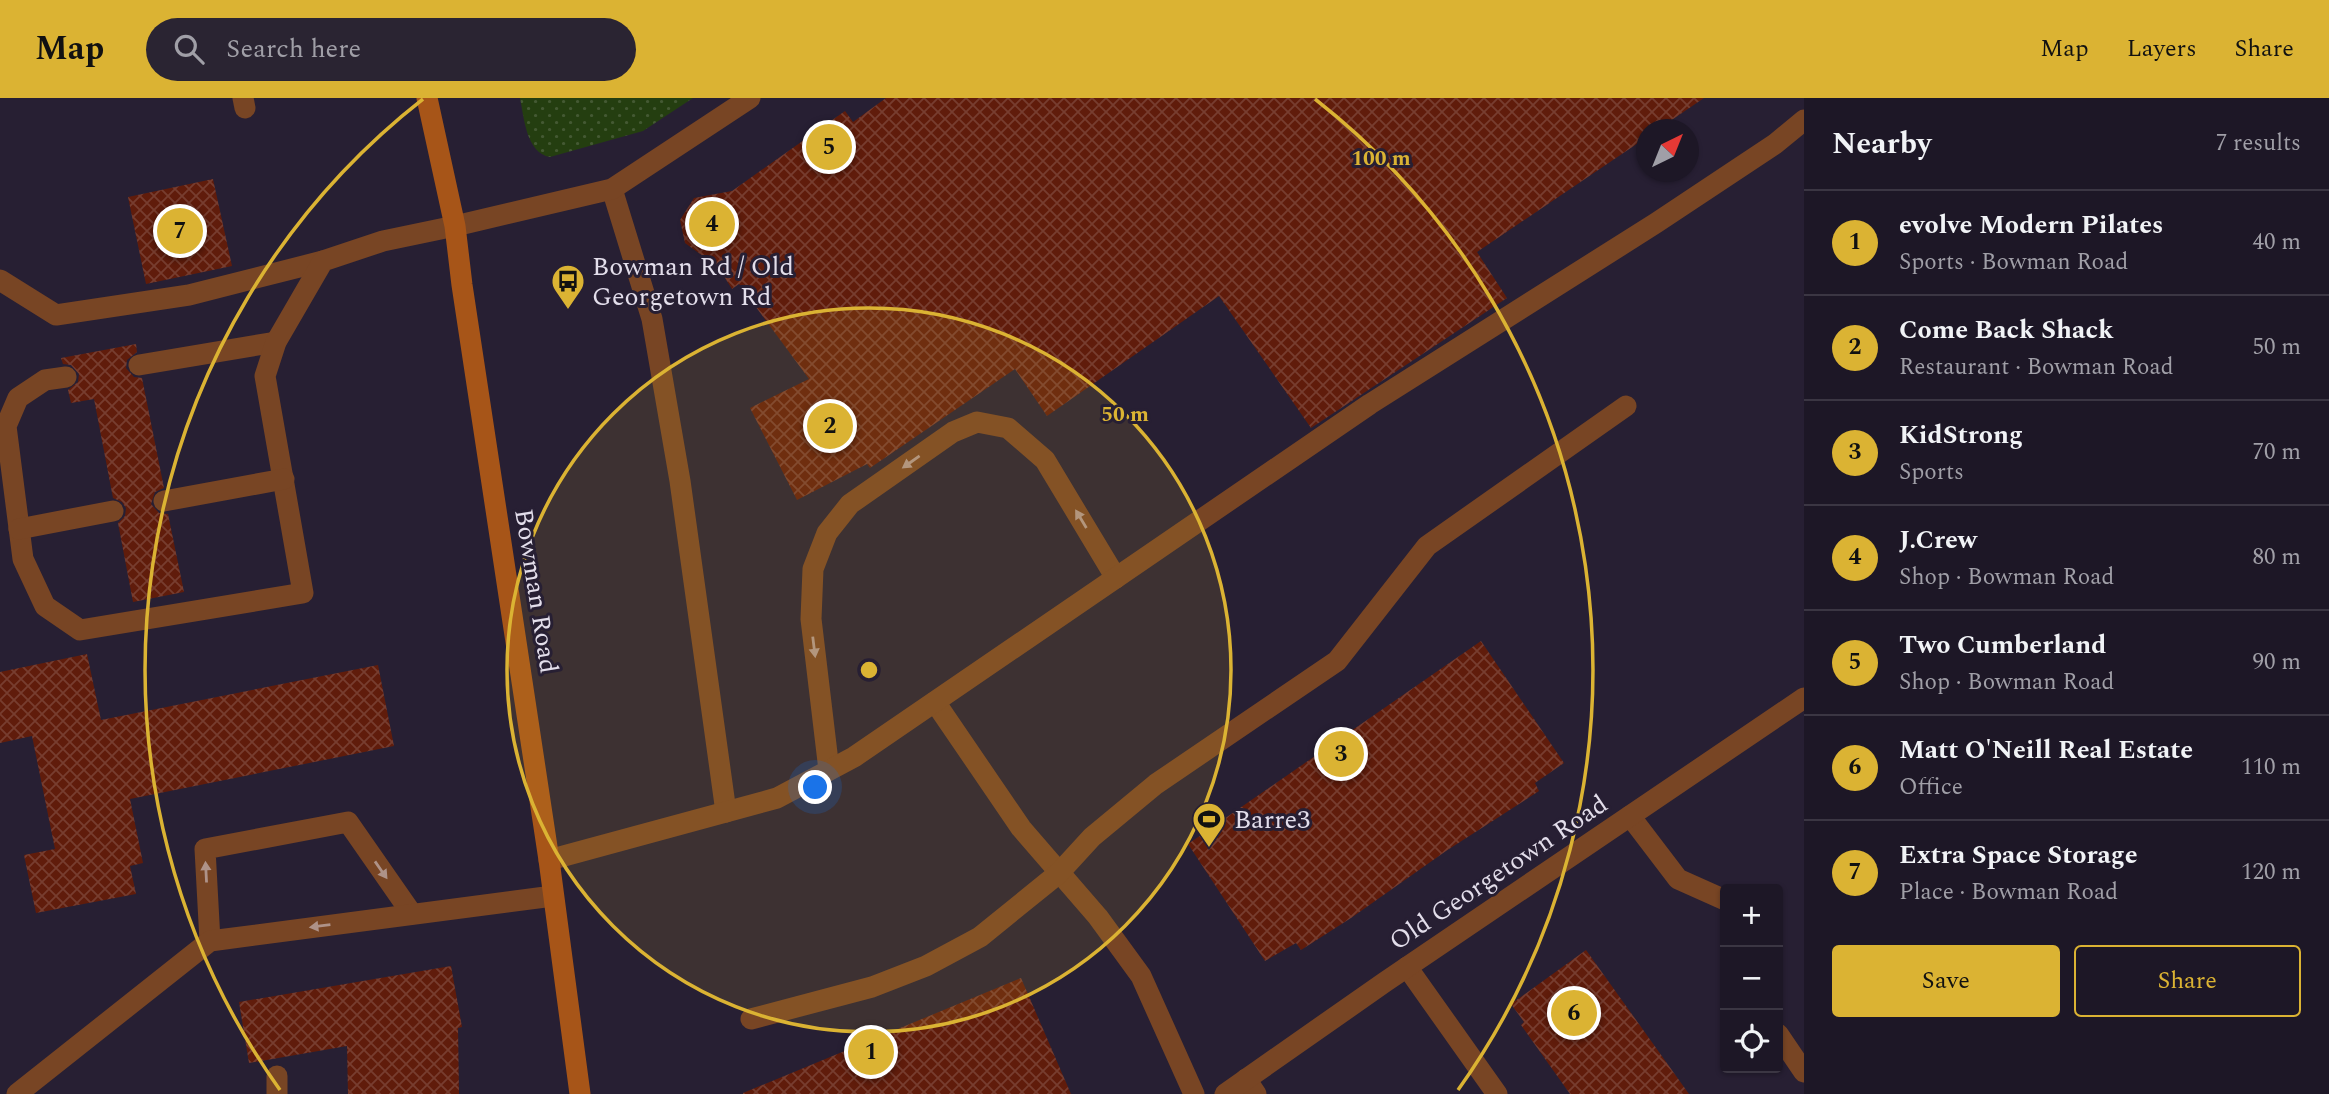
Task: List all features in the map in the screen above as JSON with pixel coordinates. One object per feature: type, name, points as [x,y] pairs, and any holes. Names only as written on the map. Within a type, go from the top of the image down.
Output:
[{"type":"main road","name":"Bowman Road","points":[[427,98],[455,226],[549,860],[580,1094]]},
{"type":"street","points":[[0,280],[56,315],[189,295],[323,261],[383,241],[612,189],[750,98]]},
{"type":"street","points":[[549,860],[777,798],[854,757],[1370,404],[1656,223],[1775,144],[1804,120]]},
{"type":"street","points":[[612,189],[652,319],[680,481],[726,812]]},
{"type":"street","points":[[66,377],[45,380],[18,398],[6,426],[23,559],[45,606],[80,630],[303,593],[265,376],[276,342],[323,261]]},
{"type":"street","points":[[139,365],[276,342]]},
{"type":"street","points":[[751,1019],[872,987],[926,966],[980,937],[1059,873],[1093,837],[1156,784],[1337,661],[1427,546],[1626,406]]},
{"type":"street","points":[[829,771],[811,619],[813,569],[827,533],[850,504],[953,432],[977,422],[1008,428],[1045,460],[1116,578]]},
{"type":"street","points":[[164,501],[284,479]]},
{"type":"street","points":[[19,529],[113,511]]},
{"type":"street","name":"Old Georgetown Road","points":[[1225,1094],[1251,1086],[1407,967],[1804,698]]},
{"type":"street","points":[[935,702],[1021,828],[1098,917],[1141,976],[1194,1094]]},
{"type":"street","points":[[1630,816],[1678,879],[1720,898]]},
{"type":"street","points":[[210,941],[205,849],[348,822],[412,914]]},
{"type":"street","points":[[17,1094],[210,941],[553,896]]},
{"type":"street","points":[[1407,967],[1497,1094]]},
{"type":"street","points":[[1783,1041],[1804,1072]]},
{"type":"green space","points":[[520,98],[693,98],[643,131],[550,157],[542,154],[531,142]]},
{"type":"building","points":[[886,98],[1704,98],[1673,119],[1636,119],[1636,144],[1477,252],[1507,298],[1311,428],[1219,296],[1047,416],[1015,369],[870,468],[867,464],[797,500],[750,408],[809,379],[739,284],[732,289],[718,267],[685,243],[680,220],[694,198],[732,191],[845,111],[853,122]]},
{"type":"building","points":[[213,179],[232,266],[146,284],[128,197]]},
{"type":"building","points":[[136,344],[137,352],[127,360],[126,368],[134,377],[142,378],[164,488],[155,492],[151,504],[159,513],[168,514],[184,592],[133,602],[118,523],[125,516],[126,508],[122,502],[113,498],[94,399],[71,403],[68,390],[78,382],[79,374],[71,365],[63,364],[61,358]]},
{"type":"building","points":[[1481,641],[1564,763],[1535,783],[1539,791],[1446,851],[1351,918],[1301,950],[1296,943],[1265,961],[1188,844]]},
{"type":"building","points":[[87,654],[101,720],[378,665],[394,746],[130,799],[143,863],[130,866],[136,894],[36,913],[24,855],[55,849],[32,736],[0,743],[0,672]]},
{"type":"building","points":[[1586,950],[1689,1094],[1570,1094],[1521,1025],[1524,1022],[1511,1004]]},
{"type":"building","points":[[451,966],[462,1027],[458,1028],[459,1094],[348,1094],[347,1046],[249,1063],[239,1002]]},
{"type":"building","points":[[1021,978],[1071,1094],[743,1094],[743,1093]]},
{"type":"place","name":"Two Cumberland","points":[[829,147]]},
{"type":"place","name":"J.Crew","points":[[712,224]]},
{"type":"place","name":"Extra Space Storage","points":[[180,231]]},
{"type":"place","name":"Bowman Rd / Old Georgetown Rd","points":[[568,311]]},
{"type":"place","name":"Come Back Shack","points":[[830,426]]},
{"type":"place","name":"KidStrong","points":[[1341,754]]},
{"type":"place","name":"Barre3","points":[[1209,849]]},
{"type":"place","name":"Matt O'Neill Real Estate","points":[[1574,1013]]},
{"type":"place","name":"evolve Modern Pilates","points":[[871,1052]]}]
